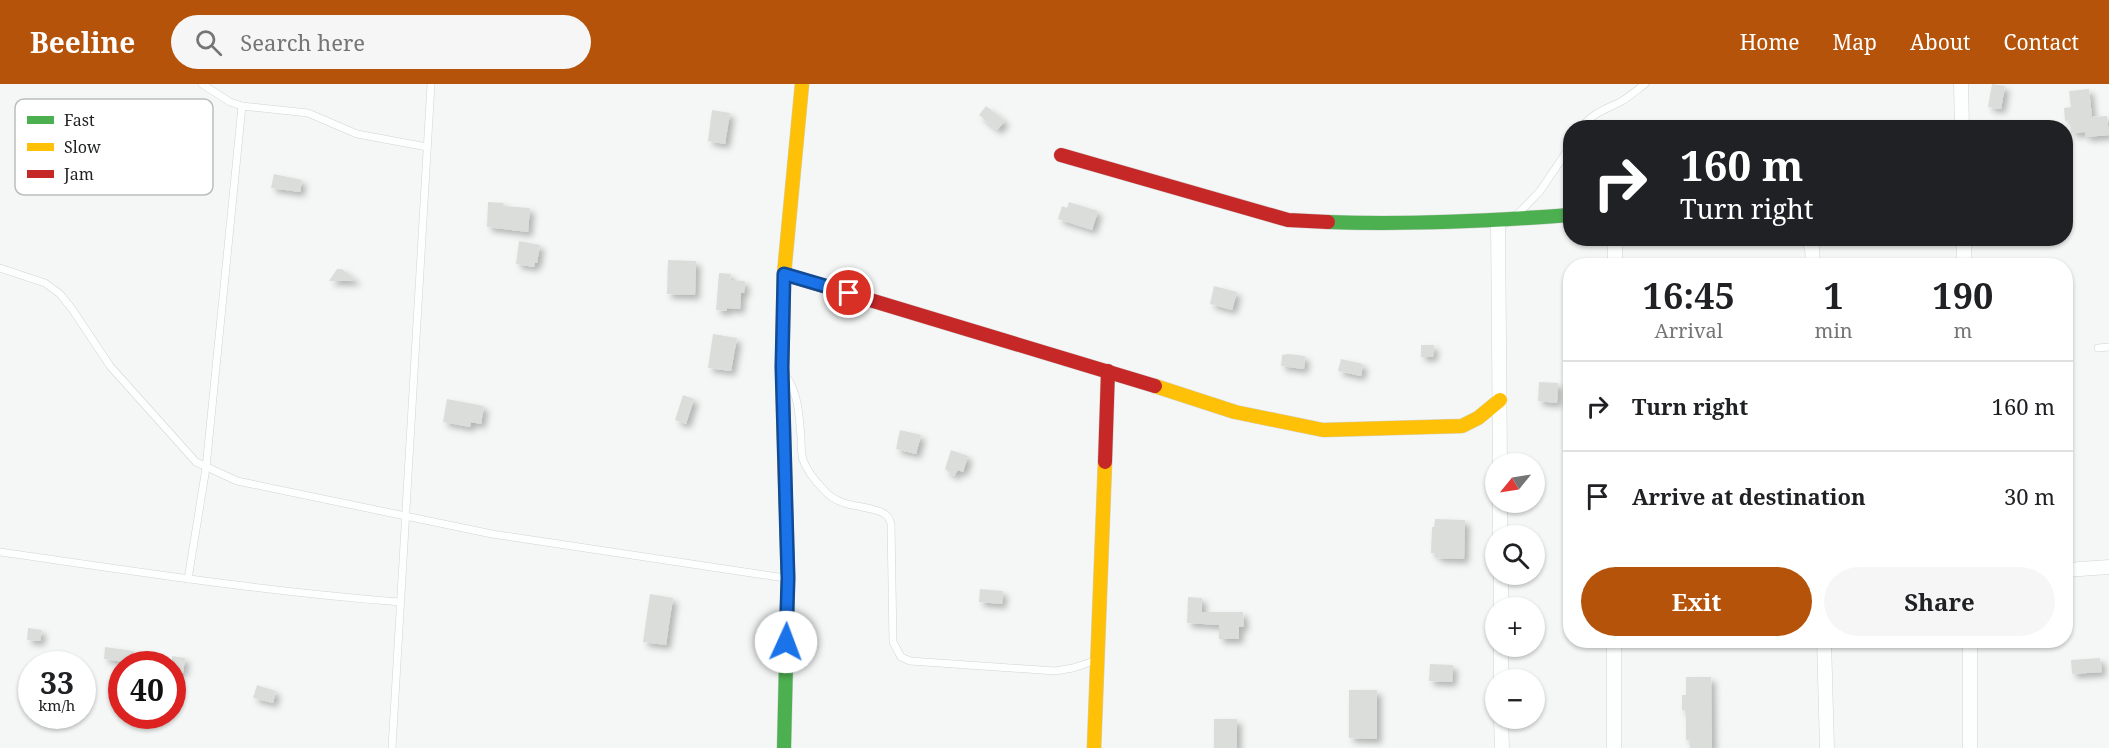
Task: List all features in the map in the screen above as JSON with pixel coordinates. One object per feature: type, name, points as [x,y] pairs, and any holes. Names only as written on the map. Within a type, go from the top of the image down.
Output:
[{"type":"street","points":[[783,748],[788,578],[782,367],[784,274],[802,84]]},
{"type":"street","points":[[1961,84],[1962,120]]},
{"type":"street","points":[[1061,155],[1288,220],[1381,224],[1563,215]]},
{"type":"street","points":[[1498,220],[1500,453]]},
{"type":"street","points":[[784,274],[1108,371],[1235,412],[1323,430],[1462,426],[1478,418],[1500,400]]},
{"type":"street","points":[[1094,748],[1108,371]]},
{"type":"street","points":[[2073,570],[2109,567]]},
{"type":"street","points":[[1614,648],[1614,748]]},
{"type":"street","points":[[1824,648],[1827,748]]},
{"type":"street","points":[[1970,648],[1970,748]]},
{"type":"street","points":[[1502,729],[1502,748]]},
{"type":"lane","points":[[202,84],[230,102],[242,106],[308,113],[357,135],[427,147]]},
{"type":"lane","points":[[392,748],[431,84]]},
{"type":"lane","points":[[1587,120],[1596,113],[1623,100],[1645,84]]},
{"type":"lane","points":[[188,579],[206,468],[242,106]]},
{"type":"lane","points":[[1515,218],[1540,191],[1563,157]]},
{"type":"lane","points":[[0,268],[45,283],[60,294],[110,366],[196,462],[237,481],[492,534],[788,578]]},
{"type":"lane","points":[[2098,348],[2109,347]]},
{"type":"lane","points":[[782,367],[796,394],[802,453],[807,468],[825,492],[833,498],[853,506],[883,513],[889,518],[891,524],[893,642],[901,657],[910,660],[1056,671],[1096,660]]},
{"type":"lane","points":[[0,552],[314,595],[400,602]]},
{"type":"building","points":[[1992,84],[2005,86],[2001,109],[1988,107]]},
{"type":"building","points":[[2089,89],[2092,117],[2107,116],[2109,135],[2086,137],[2085,132],[2073,133],[2073,120],[2065,120],[2064,108],[2071,107],[2069,91]]},
{"type":"building","points":[[986,106],[1005,121],[997,130],[979,115]]},
{"type":"building","points":[[712,110],[730,113],[725,144],[708,141]]},
{"type":"building","points":[[274,174],[302,180],[300,192],[271,188]]},
{"type":"building","points":[[488,202],[504,203],[503,206],[530,208],[528,232],[487,227]]},
{"type":"building","points":[[1069,202],[1098,211],[1092,230],[1058,219],[1062,206],[1067,208]]},
{"type":"building","points":[[519,241],[540,245],[537,263],[534,267],[516,264]]},
{"type":"building","points":[[668,260],[696,261],[695,295],[667,294]]},
{"type":"building","points":[[337,269],[342,269],[357,281],[329,281]]},
{"type":"building","points":[[719,273],[731,274],[730,280],[745,281],[744,293],[741,293],[740,309],[716,310]]},
{"type":"building","points":[[1214,286],[1237,292],[1232,310],[1210,304]]},
{"type":"building","points":[[713,334],[737,338],[731,371],[708,368]]},
{"type":"building","points":[[1421,345],[1434,345],[1433,357],[1421,357]]},
{"type":"building","points":[[1282,355],[1305,356],[1304,369],[1281,366]]},
{"type":"building","points":[[1341,359],[1363,364],[1361,376],[1338,371]]},
{"type":"building","points":[[1539,382],[1558,383],[1557,403],[1538,401]]},
{"type":"building","points":[[683,395],[694,399],[686,424],[675,420]]},
{"type":"building","points":[[447,399],[484,406],[481,424],[471,422],[470,427],[443,422]]},
{"type":"building","points":[[900,430],[921,435],[916,454],[896,449]]},
{"type":"building","points":[[951,450],[968,456],[963,472],[958,470],[954,476],[945,469]]},
{"type":"building","points":[[1435,519],[1465,520],[1464,559],[1437,558],[1437,554],[1431,553],[1432,527],[1434,527]]},
{"type":"building","points":[[980,589],[1003,591],[1002,604],[979,602]]},
{"type":"building","points":[[650,594],[673,598],[666,645],[643,642]]},
{"type":"building","points":[[1188,597],[1202,598],[1202,612],[1243,612],[1244,627],[1239,627],[1239,639],[1219,639],[1219,625],[1187,623]]},
{"type":"building","points":[[28,628],[42,630],[40,641],[27,640]]},
{"type":"building","points":[[105,647],[134,651],[108,651],[108,660],[104,659]]},
{"type":"building","points":[[2100,658],[2102,672],[2072,674],[2071,660]]},
{"type":"building","points":[[1430,664],[1453,665],[1452,682],[1429,681]]},
{"type":"building","points":[[1686,677],[1711,677],[1712,748],[1690,748],[1690,740],[1686,740],[1686,711],[1682,710],[1682,695],[1686,695]]},
{"type":"building","points":[[257,685],[276,691],[273,703],[253,698]]},
{"type":"building","points":[[1349,690],[1377,690],[1377,739],[1349,738]]},
{"type":"building","points":[[1214,719],[1237,719],[1237,748],[1214,748]]},
{"type":"traffic: fast","points":[[1328,222],[1449,222],[1563,215]]},
{"type":"traffic: fast","points":[[784,748],[788,578],[785,479]]},
{"type":"traffic: slow","points":[[785,479],[782,367],[784,274],[802,84]]},
{"type":"traffic: slow","points":[[1155,386],[1235,412],[1323,430],[1462,426],[1478,418],[1500,400]]},
{"type":"traffic: slow","points":[[1094,748],[1105,462]]},
{"type":"traffic: jam","points":[[1061,155],[1288,220],[1328,222]]},
{"type":"traffic: jam","points":[[784,274],[1155,386]]},
{"type":"traffic: jam","points":[[1105,462],[1108,371]]},
{"type":"route","points":[[786,642],[788,578],[782,367],[784,274],[849,293]]}]
